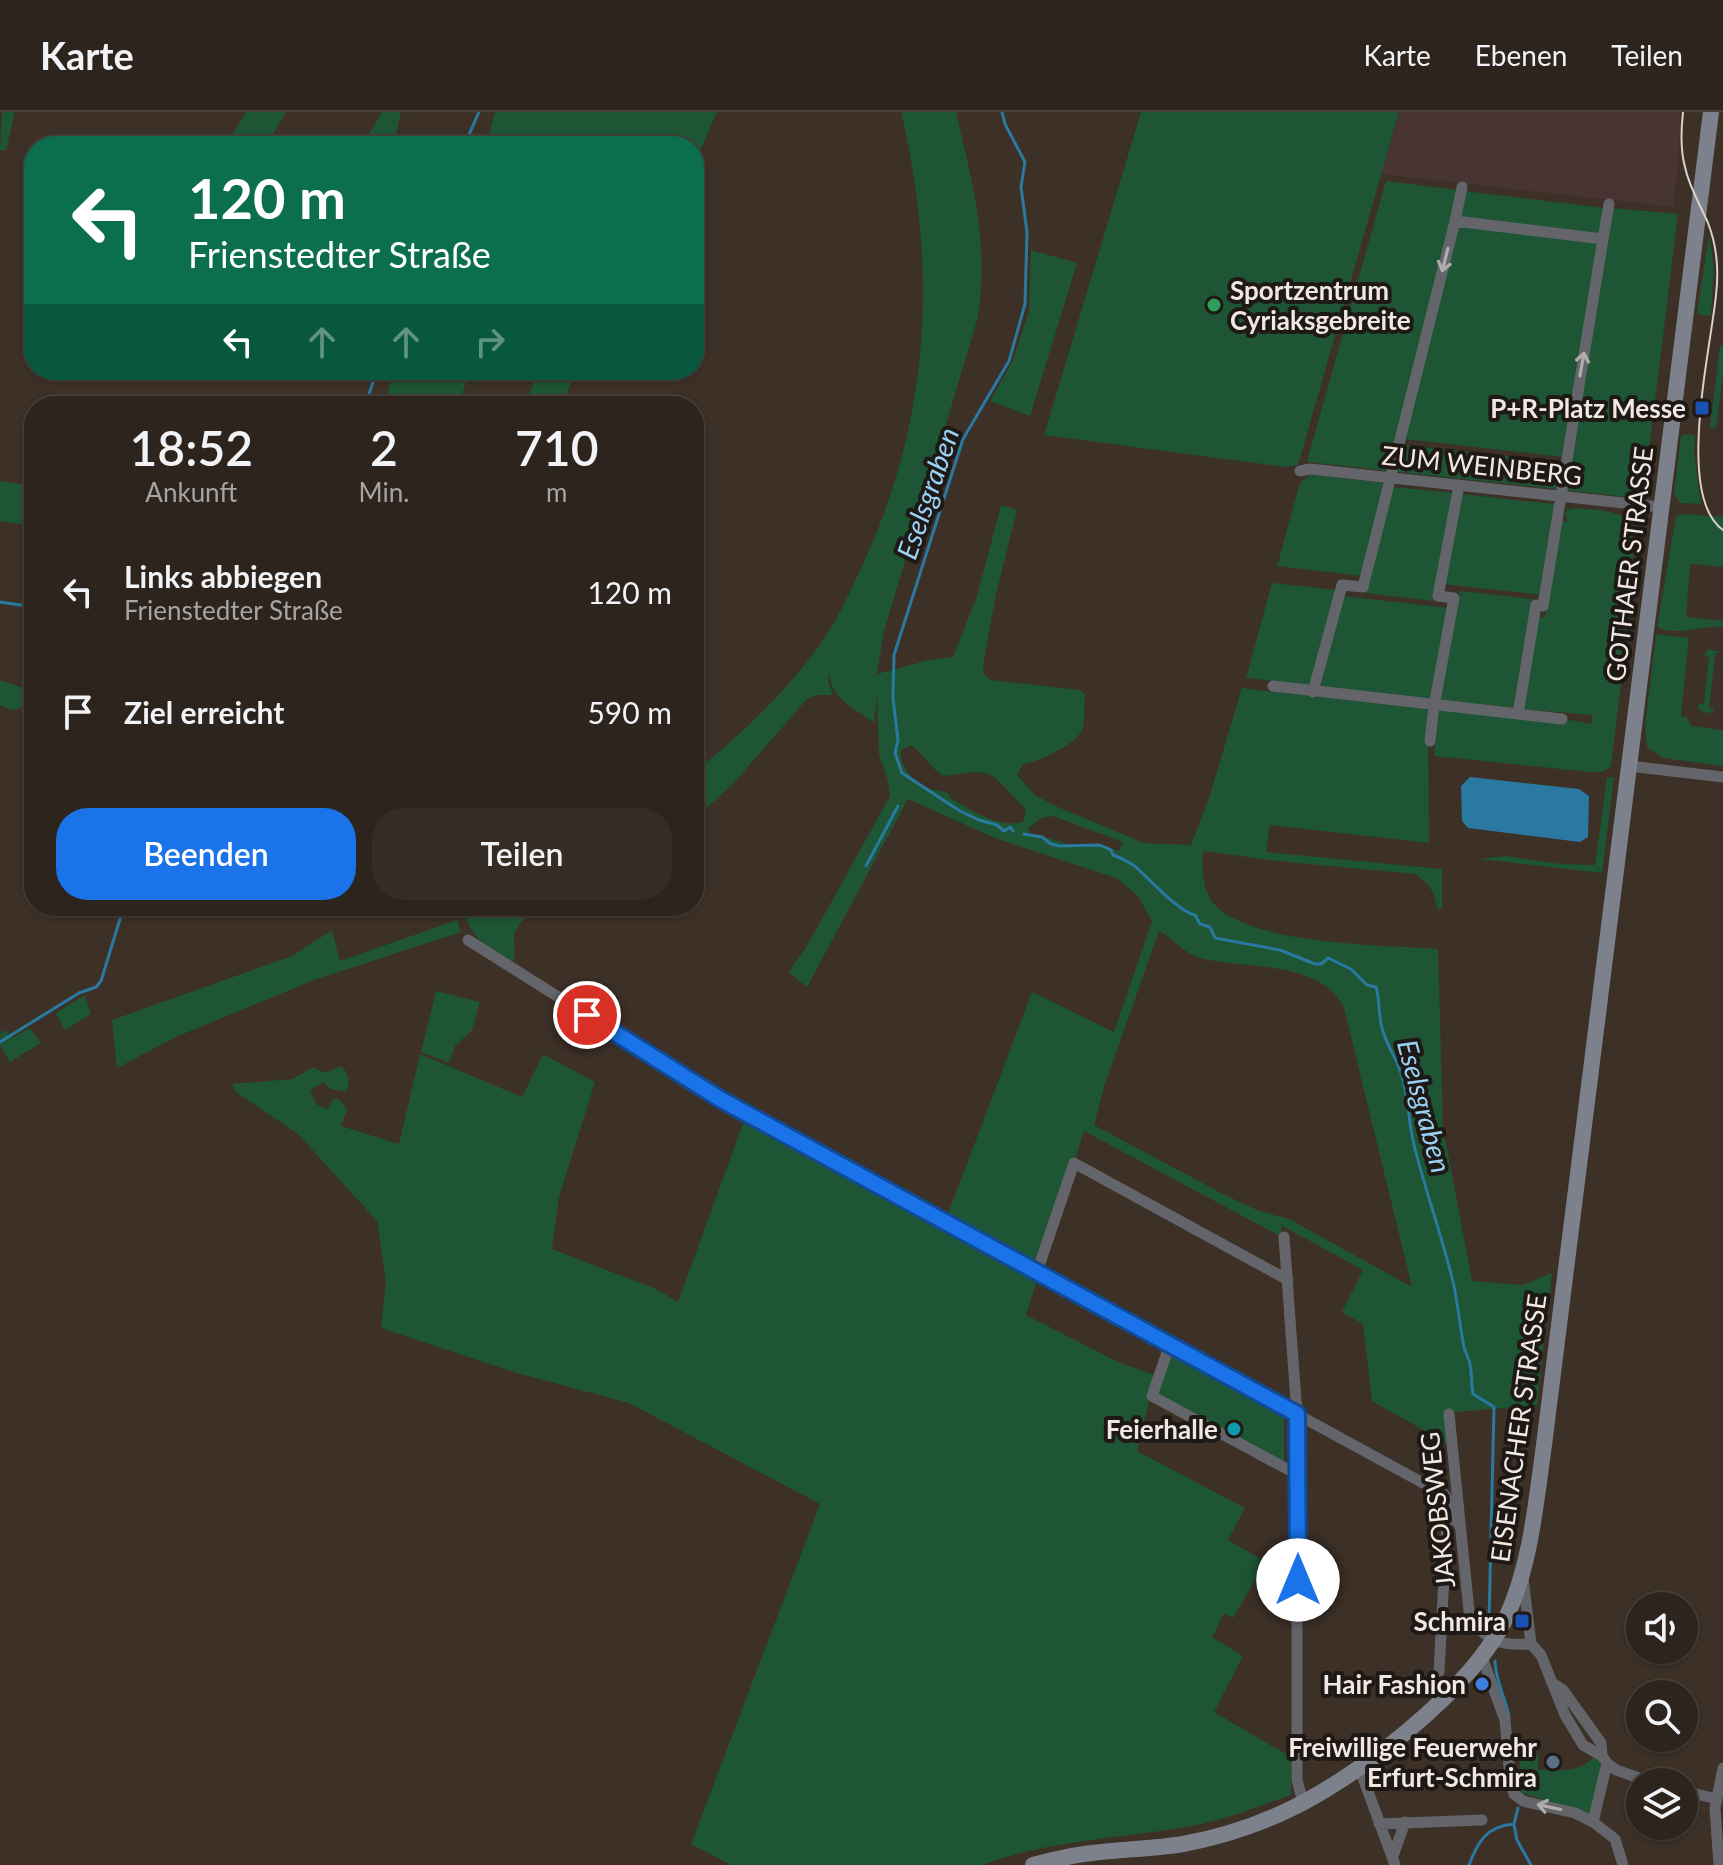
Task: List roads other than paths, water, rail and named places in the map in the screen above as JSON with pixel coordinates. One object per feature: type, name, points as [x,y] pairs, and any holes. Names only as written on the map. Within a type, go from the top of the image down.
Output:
[{"type":"main road","name":"GOTHAER STRASSE","points":[[1601,975],[1711,112]]},
{"type":"main road","name":"EISENACHER STRASSE","points":[[1033,1865],[1090,1853],[1183,1844],[1244,1828],[1305,1801],[1359,1767],[1442,1701],[1494,1639],[1507,1616],[1523,1574],[1544,1445],[1601,975]]},
{"type":"street","points":[[1313,692],[1342,585],[1363,587],[1462,187]]},
{"type":"street","points":[[1518,714],[1536,605],[1543,606],[1609,204]]},
{"type":"street","points":[[1455,221],[1603,239]]},
{"type":"street","name":"ZUM WEINBERG","points":[[1300,471],[1310,469],[1660,507]]},
{"type":"street","points":[[1430,741],[1454,598],[1438,596],[1459,485]]},
{"type":"street","points":[[1273,686],[1562,719]]},
{"type":"street","points":[[1629,766],[1723,777]]},
{"type":"street","points":[[468,940],[473,946],[665,1062],[720,1099],[1448,1498],[1460,1527]]},
{"type":"street","points":[[1037,1272],[1074,1163],[1288,1280]]},
{"type":"street","points":[[1284,1237],[1297,1414],[1297,1780],[1305,1801]]},
{"type":"street","points":[[1170,1344],[1152,1396],[1298,1475]]},
{"type":"street","name":"JAKOBSWEG","points":[[1449,1414],[1469,1611],[1481,1630],[1494,1639]]},
{"type":"street","points":[[1439,1672],[1448,1498]]},
{"type":"street","points":[[1523,1574],[1531,1644],[1541,1655],[1552,1682],[1563,1690],[1601,1743],[1605,1760],[1593,1822]]},
{"type":"street","points":[[1494,1639],[1504,1645],[1531,1644]]},
{"type":"street","points":[[1482,1657],[1505,1720],[1514,1794],[1523,1801],[1575,1813],[1593,1822],[1615,1839],[1623,1865]]},
{"type":"street","points":[[1605,1760],[1616,1770],[1626,1774]]},
{"type":"street","points":[[1359,1767],[1394,1860]]},
{"type":"street","points":[[1719,1865],[1715,1808],[1723,1768]]},
{"type":"street","points":[[1698,1794],[1717,1799]]},
{"type":"street","points":[[1379,1824],[1482,1820]]},
{"type":"street","points":[[1394,1860],[1405,1822]]},
{"type":"water","points":[[1470,777],[1579,789],[1589,796],[1588,837],[1580,842],[1468,828],[1462,821],[1461,786]]},
{"type":"waterway","points":[[468,136],[479,112]]},
{"type":"waterway","name":"Eselsgraben","points":[[1002,112],[1025,162],[1021,187],[1027,232],[1025,304],[1009,361],[963,439],[894,655],[893,699],[898,740],[895,753],[902,773],[960,811],[997,825],[1004,831],[1010,827],[1013,831]]},
{"type":"waterway","points":[[368,396],[374,380]]},
{"type":"waterway","points":[[0,602],[24,606]]},
{"type":"waterway","points":[[866,866],[898,806]]},
{"type":"waterway","name":"Eselsgraben","points":[[1024,834],[1042,837],[1060,846],[1100,845],[1136,867],[1173,902],[1195,915],[1200,924],[1210,927],[1215,938],[1280,950],[1315,964],[1321,964],[1328,958],[1351,969],[1367,985],[1376,987],[1382,1028],[1404,1082],[1414,1145],[1454,1286],[1473,1394],[1494,1407],[1489,1621]]},
{"type":"waterway","points":[[0,1042],[79,993],[96,987],[101,981],[121,916]]},
{"type":"waterway","name":"Eselsgraben","points":[[1495,1661],[1509,1716]]},
{"type":"waterway","name":"Eselsgraben","points":[[1469,1865],[1485,1836],[1497,1828],[1514,1824],[1518,1808]]},
{"type":"waterway","points":[[1514,1825],[1517,1840],[1531,1865]]},
{"type":"tram line","points":[[1683,112],[1683,160],[1689,182],[1708,223],[1716,258],[1717,286],[1703,384],[1698,455],[1701,486],[1709,512],[1723,530]]},
{"type":"place","name":"Sportzentrum Cyriaksgebreite","points":[[1214,305]]},
{"type":"place","name":"P+R-Platz Messe","points":[[1702,408]]},
{"type":"place","name":"Feierhalle","points":[[1234,1429]]},
{"type":"place","name":"Schmira","points":[[1522,1621]]},
{"type":"place","name":"Hair Fashion","points":[[1482,1684]]},
{"type":"place","name":"Freiwillige Feuerwehr Erfurt-Schmira","points":[[1553,1762]]}]
